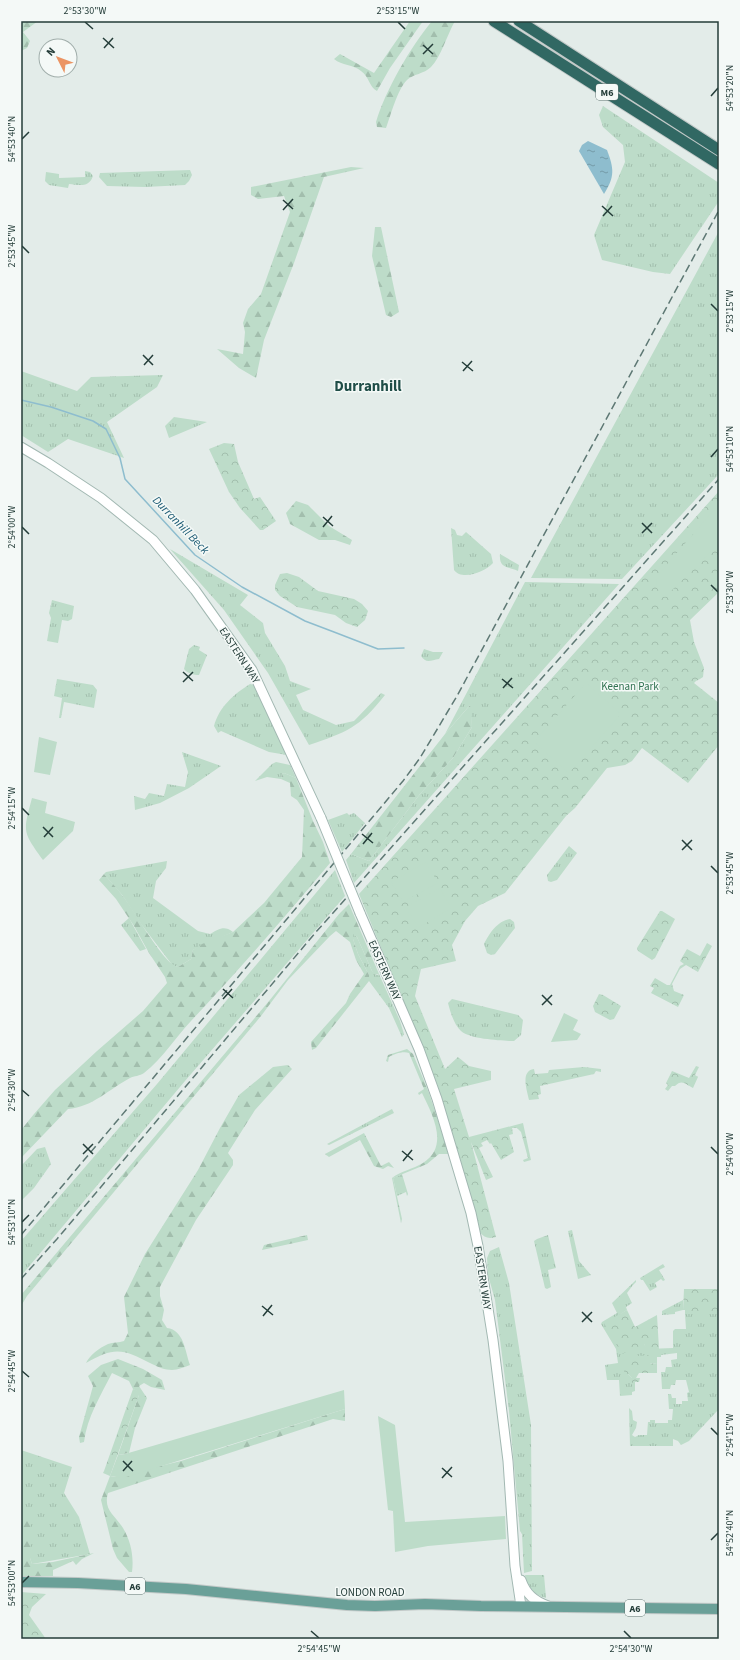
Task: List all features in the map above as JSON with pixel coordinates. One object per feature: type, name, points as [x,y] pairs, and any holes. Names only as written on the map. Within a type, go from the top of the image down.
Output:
[{"type":"highway","name":"M6","points":[[494,21],[719,164]]},
{"type":"highway","name":"M6","points":[[519,21],[719,150]]},
{"type":"main road","name":"LONDON ROAD","points":[[21,1582],[78,1583],[186,1589],[348,1605],[376,1606],[425,1604],[719,1609]]},
{"type":"street","name":"EASTERN WAY","points":[[21,447],[101,498],[153,540],[195,590],[252,670],[321,818],[419,1049],[438,1099],[471,1213],[478,1246],[493,1340],[508,1461],[515,1566],[521,1606]]},
{"type":"street","points":[[515,1566],[527,1593],[540,1603],[552,1607]]},
{"type":"green space","points":[[25,21],[38,21],[23,32],[30,41],[27,48],[21,51],[21,24]]},
{"type":"green space","points":[[410,21],[423,21],[390,68],[377,91],[372,87],[364,73],[355,67],[340,63],[334,59],[340,54],[374,73]]},
{"type":"green space","points":[[432,21],[455,21],[435,63],[422,73],[412,76],[403,84],[397,96],[386,128],[377,127],[376,122],[380,109],[392,83],[407,56]]},
{"type":"green space","points":[[603,106],[719,183],[719,201],[670,274],[653,272],[602,260],[594,235],[625,162],[623,145],[603,127],[599,115]]},
{"type":"green space","points":[[351,167],[364,168],[324,177],[294,263],[264,340],[256,378],[239,368],[217,349],[243,354],[245,332],[243,323],[248,309],[261,294],[290,212],[284,196],[258,199],[251,195],[251,187]]},
{"type":"green space","points":[[190,170],[192,175],[185,185],[145,187],[107,186],[99,177],[100,173]]},
{"type":"green space","points":[[85,171],[90,172],[93,176],[89,182],[83,185],[69,184],[68,188],[49,185],[45,181],[46,172],[59,174],[59,178],[85,177]]},
{"type":"green space","points":[[375,227],[381,227],[399,312],[391,317],[386,315],[372,256]]},
{"type":"green space","points":[[719,231],[719,474],[622,579],[531,578]]},
{"type":"green space","points":[[21,371],[77,391],[91,377],[163,375],[157,387],[107,422],[124,458],[68,439],[48,452],[21,435]]},
{"type":"green space","points":[[174,417],[207,422],[169,438],[165,426]]},
{"type":"green space","points":[[224,443],[234,444],[238,462],[254,499],[260,497],[276,521],[263,530],[260,530],[240,508],[229,492],[209,449]]},
{"type":"green space","name":"Keenan Park","points":[[719,491],[719,592],[690,620],[694,642],[704,668],[703,677],[694,683],[719,703],[719,745],[688,783],[642,748],[632,761],[625,765],[607,768],[575,808],[566,816],[505,893],[478,906],[465,921],[452,945],[456,961],[421,969],[415,996],[445,1069],[458,1057],[469,1066],[491,1071],[491,1080],[454,1089],[469,1137],[523,1123],[531,1160],[524,1162],[523,1160],[528,1158],[521,1132],[517,1128],[512,1128],[513,1134],[509,1135],[514,1152],[501,1160],[491,1143],[490,1144],[487,1140],[481,1143],[483,1146],[479,1148],[493,1177],[486,1180],[471,1142],[496,1237],[487,1238],[480,1232],[437,1084],[359,894]]},
{"type":"green space","points":[[296,501],[308,505],[329,526],[352,540],[350,545],[335,540],[319,540],[290,524],[286,513]]},
{"type":"green space","points":[[719,504],[719,544],[665,597],[657,588],[658,575]]},
{"type":"green space","points":[[451,528],[455,530],[457,535],[462,536],[466,532],[491,554],[493,563],[474,574],[462,575],[454,570]]},
{"type":"green space","points":[[170,549],[248,595],[240,605],[263,623],[265,633],[285,666],[290,681],[311,689],[296,695],[303,710],[336,725],[354,721],[381,693],[385,695],[368,715],[352,728],[309,745],[268,673],[224,610]]},
{"type":"green space","points":[[500,554],[519,565],[518,571],[504,566],[500,559]]},
{"type":"green space","points":[[287,573],[299,577],[318,591],[354,599],[362,604],[368,611],[365,620],[357,627],[346,623],[335,615],[297,607],[280,596],[275,590],[275,585],[280,574]]},
{"type":"green space","points":[[525,582],[619,584],[354,883],[346,860],[351,854],[369,861],[420,794],[453,758],[472,727],[470,705],[445,734]]},
{"type":"green space","points":[[52,600],[74,606],[72,619],[68,621],[62,620],[58,643],[47,641],[51,618],[49,613]]},
{"type":"green space","points":[[194,645],[200,647],[199,650],[207,655],[199,675],[191,674],[184,669],[189,649]]},
{"type":"green space","points":[[424,649],[433,652],[443,652],[439,659],[427,661],[421,656]]},
{"type":"green space","points":[[57,679],[93,685],[97,690],[94,708],[64,702],[61,718],[59,718],[62,698],[54,696]]},
{"type":"green space","points":[[586,683],[621,714],[569,773],[534,742]]},
{"type":"green space","points":[[250,684],[254,685],[287,755],[269,752],[221,731],[218,733],[214,726],[223,707],[238,692]]},
{"type":"green space","points":[[471,704],[472,727],[453,758],[420,794],[369,861],[351,854],[445,734]]},
{"type":"green space","points":[[39,737],[57,742],[50,775],[34,772]]},
{"type":"green space","points":[[182,752],[221,766],[189,788],[160,803],[135,810],[134,796],[145,799],[149,793],[164,796],[167,784],[185,787],[188,772]]},
{"type":"green space","points":[[276,762],[290,765],[296,778],[284,773],[282,774],[281,779],[267,777],[255,781],[272,764]]},
{"type":"green space","points":[[284,773],[296,778],[323,842],[330,863],[262,943],[151,1067],[142,1074],[122,1082],[93,1101],[77,1108],[68,1109],[21,1158],[21,1130],[34,1114],[55,1090],[143,1011],[167,983],[165,977],[149,953],[134,926],[116,899],[99,880],[104,874],[127,902],[157,947],[172,964],[178,967],[191,959],[193,950],[202,944],[233,932],[264,903],[302,857],[304,810],[297,800],[291,796],[290,783],[281,779],[282,774]]},
{"type":"green space","points":[[32,798],[47,802],[45,813],[75,822],[73,831],[43,860],[31,843],[26,831],[27,818]]},
{"type":"green space","points":[[347,813],[349,815],[354,813],[365,823],[342,852],[328,820]]},
{"type":"green space","points":[[569,846],[577,853],[557,880],[551,882],[548,881],[547,875]]},
{"type":"green space","points":[[167,861],[166,868],[156,881],[153,898],[198,931],[210,934],[224,928],[233,932],[193,950],[191,959],[178,967],[173,966],[141,924],[123,896],[104,874],[106,872]]},
{"type":"green space","points":[[426,862],[438,883],[403,902],[391,882]]},
{"type":"green space","points":[[335,870],[345,896],[185,1081],[21,1276],[21,1241],[157,1084]]},
{"type":"green space","points":[[440,888],[451,908],[418,928],[406,907]]},
{"type":"green space","points":[[349,904],[379,974],[374,974],[372,971],[357,937],[353,934],[353,939],[358,954],[369,975],[369,981],[316,1048],[312,1050],[311,1042],[346,1003],[350,994],[364,974],[356,960],[350,942],[336,931],[330,936],[288,980],[261,1016],[27,1296],[21,1306],[21,1295],[269,1001],[339,914]]},
{"type":"green space","points":[[660,911],[675,919],[655,958],[652,960],[638,951],[637,948]]},
{"type":"green space","points":[[129,918],[146,949],[140,951],[121,925]]},
{"type":"green space","points":[[510,919],[514,922],[515,928],[495,954],[491,955],[487,953],[484,944],[491,932],[501,922]]},
{"type":"green space","points":[[353,933],[357,937],[372,971],[377,975],[379,974],[400,1021],[404,1034],[402,1037],[389,1008],[369,981],[369,975],[358,954],[353,939]]},
{"type":"green space","points":[[707,943],[712,946],[698,972],[686,965],[680,969],[672,984],[674,991],[684,995],[678,1007],[651,993],[654,988],[650,986],[655,978],[667,985],[670,985],[680,966],[684,964],[680,961],[687,949],[700,956]]},
{"type":"green space","points":[[599,994],[621,1006],[614,1019],[610,1020],[595,1012],[593,1006]]},
{"type":"green space","points":[[452,999],[518,1015],[523,1020],[521,1035],[514,1041],[509,1041],[484,1039],[465,1034],[456,1025],[453,1018],[448,1003]]},
{"type":"green space","points":[[564,1013],[578,1020],[573,1030],[581,1034],[577,1040],[551,1042]]},
{"type":"green space","points":[[407,1049],[413,1054],[429,1093],[449,1154],[439,1154],[427,1164],[393,1178],[402,1219],[401,1223],[392,1178],[423,1163],[431,1156],[436,1148],[437,1139],[434,1120],[430,1110],[422,1093],[419,1095],[418,1093],[424,1089],[409,1053],[404,1052],[396,1054],[389,1057],[388,1062],[386,1061],[388,1055]]},
{"type":"green space","points":[[288,1065],[292,1069],[255,1110],[228,1153],[233,1160],[233,1165],[196,1220],[160,1287],[160,1296],[164,1310],[162,1320],[167,1328],[173,1330],[180,1337],[190,1365],[172,1370],[157,1366],[134,1355],[119,1352],[104,1354],[86,1363],[92,1355],[101,1348],[110,1343],[124,1341],[128,1333],[124,1297],[145,1254],[198,1170],[239,1095],[273,1067]]},
{"type":"green space","points":[[696,1066],[699,1067],[695,1075],[698,1077],[693,1088],[686,1084],[680,1083],[672,1086],[668,1091],[665,1089],[668,1085],[666,1083],[672,1071],[689,1078]]},
{"type":"green space","points":[[584,1067],[601,1069],[601,1072],[596,1071],[594,1074],[540,1086],[541,1094],[538,1095],[539,1099],[529,1100],[526,1077],[530,1070],[534,1069],[535,1074],[548,1073],[549,1070]]},
{"type":"green space","points":[[392,1109],[394,1113],[329,1145],[327,1144]]},
{"type":"green space","points":[[364,1133],[381,1166],[389,1162],[394,1168],[388,1166],[383,1169],[374,1166],[360,1140],[329,1157],[325,1154]]},
{"type":"green space","points":[[45,1147],[51,1164],[34,1188],[21,1201],[21,1166],[37,1149]]},
{"type":"green space","points":[[402,1174],[408,1194],[407,1196],[406,1192],[397,1196],[393,1178]]},
{"type":"green space","points":[[572,1230],[579,1261],[591,1275],[578,1279],[568,1231]]},
{"type":"green space","points":[[307,1235],[308,1240],[262,1250],[264,1245]]},
{"type":"green space","points":[[548,1235],[556,1268],[548,1270],[551,1287],[547,1289],[545,1288],[534,1241]]},
{"type":"green space","points":[[499,1247],[509,1283],[531,1425],[532,1571],[524,1573],[522,1534],[520,1531],[509,1411],[495,1300],[488,1275],[487,1258],[490,1251]]},
{"type":"green space","points":[[663,1264],[665,1267],[659,1270],[665,1280],[663,1281],[661,1279],[655,1283],[657,1287],[650,1291],[640,1278]]},
{"type":"green space","points":[[636,1280],[627,1293],[632,1303],[626,1307],[627,1310],[605,1324],[644,1344],[647,1349],[673,1348],[673,1331],[675,1329],[686,1329],[685,1314],[719,1314],[719,1409],[689,1441],[681,1445],[678,1441],[673,1439],[673,1446],[630,1446],[629,1408],[632,1411],[633,1420],[637,1422],[636,1428],[632,1435],[635,1437],[639,1435],[647,1435],[648,1422],[650,1422],[650,1420],[655,1420],[655,1423],[668,1423],[668,1420],[672,1420],[673,1409],[669,1409],[668,1394],[671,1394],[672,1398],[676,1398],[676,1404],[682,1404],[682,1401],[688,1401],[687,1393],[689,1392],[686,1380],[676,1380],[675,1385],[671,1385],[670,1389],[662,1389],[661,1372],[665,1372],[666,1367],[672,1367],[671,1360],[677,1359],[677,1353],[661,1355],[661,1357],[657,1357],[657,1363],[649,1364],[649,1355],[625,1371],[625,1374],[628,1374],[632,1378],[632,1395],[620,1396],[619,1380],[607,1380],[605,1365],[618,1363],[616,1349],[601,1324],[617,1313],[612,1303]]},
{"type":"green space","points":[[684,1289],[719,1289],[719,1314],[685,1314],[685,1310],[683,1310]]},
{"type":"green space","points":[[683,1300],[683,1310],[675,1312],[675,1314],[662,1315],[662,1311]]},
{"type":"green space","points":[[627,1310],[635,1327],[657,1315],[659,1349],[646,1349],[644,1344],[622,1354],[604,1323]]},
{"type":"green space","points":[[649,1355],[650,1364],[657,1363],[657,1373],[639,1373],[636,1378],[640,1378],[639,1382],[635,1382],[635,1391],[632,1392],[632,1378],[622,1371],[622,1357]]},
{"type":"green space","points":[[118,1359],[143,1369],[162,1380],[165,1390],[151,1387],[144,1383],[139,1386],[147,1398],[135,1428],[129,1453],[118,1455],[139,1392],[133,1389],[129,1381],[112,1373],[91,1415],[84,1442],[80,1443],[79,1437],[93,1386],[88,1376],[101,1365]]},
{"type":"green space","points":[[133,1389],[139,1391],[139,1395],[110,1476],[103,1473]]},
{"type":"green space","points":[[344,1390],[345,1409],[123,1478],[110,1476],[118,1455]]},
{"type":"green space","points":[[345,1409],[345,1421],[333,1419],[108,1493],[108,1508],[123,1528],[130,1544],[133,1566],[132,1572],[129,1572],[117,1558],[113,1549],[101,1500],[110,1476],[115,1477],[181,1461]]},
{"type":"green space","points":[[378,1416],[395,1425],[405,1522],[505,1516],[506,1539],[428,1546],[395,1552],[393,1511],[388,1510]]},
{"type":"green space","points":[[21,1450],[72,1467],[64,1493],[79,1517],[90,1554],[32,1564],[21,1509]]},
{"type":"green space","points":[[21,1509],[23,1514],[31,1522],[30,1558],[32,1564],[53,1562],[94,1553],[82,1559],[76,1565],[73,1561],[53,1570],[53,1576],[21,1576]]},
{"type":"green space","points":[[525,1575],[544,1575],[546,1598],[538,1595],[529,1587]]},
{"type":"green space","points":[[21,1592],[46,1594],[32,1607],[29,1615],[46,1639],[21,1639]]},
{"type":"water","points":[[588,141],[607,150],[612,168],[612,177],[604,194],[579,151],[582,145]]},
{"type":"waterway","name":"Durranhill Beck","points":[[21,400],[51,407],[93,421],[106,429],[120,458],[125,479],[195,555],[242,587],[305,621],[378,649],[404,648]]},
{"type":"railway","points":[[21,1235],[403,781],[420,758],[457,696],[719,210]]},
{"type":"railway","points":[[21,1279],[57,1239],[316,932],[719,479]]},
{"type":"district","name":"Durranhill","points":[[368,386]]}]
